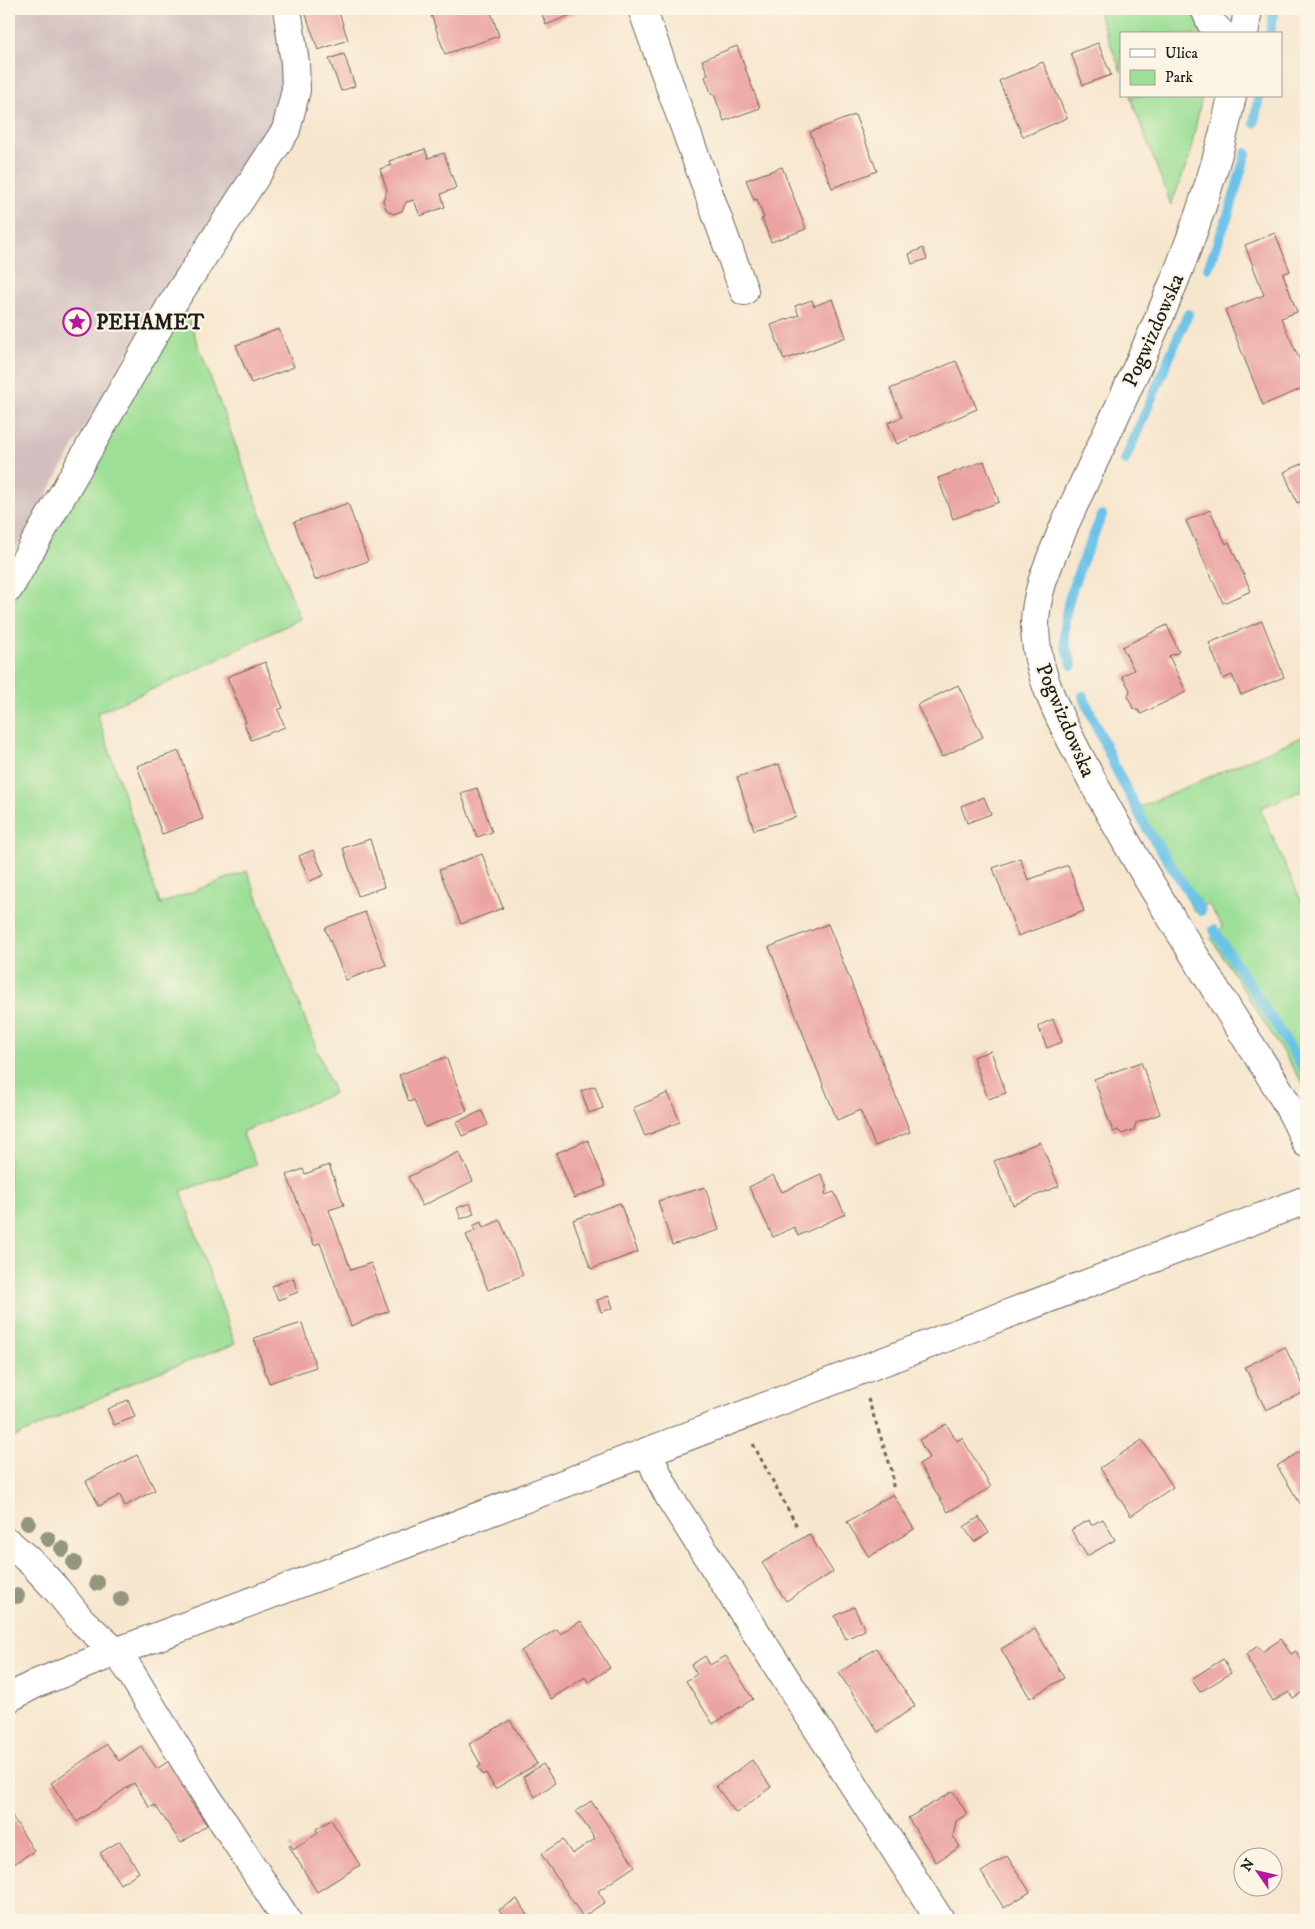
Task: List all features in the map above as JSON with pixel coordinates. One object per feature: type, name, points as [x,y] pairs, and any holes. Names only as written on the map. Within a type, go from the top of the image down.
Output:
[{"type":"street","points":[[9,588],[175,298],[286,130],[296,90],[295,63],[287,9]]},
{"type":"street","points":[[642,9],[744,291]]},
{"type":"street","points":[[1205,9],[1211,23],[1220,32]]},
{"type":"street","points":[[1244,32],[1248,9]]},
{"type":"street","name":"Pogwizdowska","points":[[1232,98],[1225,130],[1204,203],[1176,281],[1048,565],[1039,594],[1035,624],[1038,660],[1050,693],[1064,725],[1112,818],[1167,913],[1276,1086],[1306,1142]]},
{"type":"street","points":[[9,1698],[35,1684],[116,1652],[419,1539],[1306,1200]]},
{"type":"street","points":[[648,1451],[670,1498],[940,1920]]},
{"type":"street","points":[[9,1543],[58,1590],[81,1620],[116,1652],[128,1668],[200,1786],[287,1920]]},
{"type":"path","points":[[853,1373],[871,1405],[892,1471],[893,1487]]},
{"type":"path","points":[[737,1418],[760,1456],[798,1528]]},
{"type":"shaded area","name":"PEHAMET","points":[[9,9],[271,9],[281,56],[283,85],[279,110],[271,128],[179,268],[113,377],[9,562]]},
{"type":"green space","points":[[1097,9],[1220,9],[1215,32],[1120,32],[1120,69]]},
{"type":"green space","points":[[1131,98],[1202,98],[1189,158],[1171,205]]},
{"type":"green space","points":[[182,301],[300,619],[188,674],[97,713],[160,904],[247,871],[334,1093],[242,1132],[256,1165],[181,1191],[235,1344],[138,1380],[9,1440],[9,607]]},
{"type":"green space","points":[[1306,735],[1306,789],[1260,808],[1306,912],[1306,1089],[1211,938],[1223,927],[1208,904],[1194,912],[1140,807]]},
{"type":"building","points":[[313,9],[338,9],[348,40],[318,50],[305,12]]},
{"type":"building","points":[[429,9],[490,9],[499,36],[445,54]]},
{"type":"building","points":[[540,9],[585,9],[546,25]]},
{"type":"building","points":[[1098,43],[1111,75],[1083,85],[1071,53]]},
{"type":"building","points":[[737,46],[760,108],[724,121],[714,94],[712,95],[705,77],[708,75],[702,60]]},
{"type":"building","points":[[344,54],[355,86],[341,91],[329,59]]},
{"type":"building","points":[[1043,62],[1067,118],[1023,137],[999,81]]},
{"type":"building","points":[[855,115],[877,171],[832,188],[810,132]]},
{"type":"building","points":[[425,149],[428,158],[444,153],[456,188],[441,194],[445,207],[420,216],[414,200],[406,202],[402,211],[393,214],[386,209],[383,200],[387,190],[380,169],[391,165],[389,161]]},
{"type":"building","points":[[782,167],[806,229],[771,242],[761,219],[764,218],[757,199],[754,200],[746,180]]},
{"type":"building","points":[[1275,233],[1290,271],[1283,274],[1297,312],[1281,318],[1306,374],[1306,387],[1263,405],[1225,310],[1264,295],[1245,245]]},
{"type":"building","points":[[923,248],[927,259],[912,264],[909,254]]},
{"type":"building","points":[[832,299],[846,337],[784,360],[771,325],[799,315],[795,306],[812,300],[814,306]]},
{"type":"building","points":[[279,329],[294,367],[251,383],[236,345]]},
{"type":"building","points":[[956,361],[977,409],[897,444],[888,423],[902,417],[890,389]]},
{"type":"building","points":[[984,461],[999,502],[953,519],[938,478]]},
{"type":"building","points":[[1306,462],[1306,499],[1297,503],[1284,472]]},
{"type":"building","points":[[348,503],[368,561],[315,580],[294,522]]},
{"type":"building","points":[[1210,510],[1226,544],[1229,542],[1251,591],[1223,603],[1186,521]]},
{"type":"building","points":[[1262,621],[1284,677],[1241,695],[1232,675],[1223,679],[1209,643]]},
{"type":"building","points":[[1167,625],[1179,652],[1169,656],[1186,692],[1141,714],[1133,708],[1128,697],[1130,690],[1122,676],[1134,670],[1122,647]]},
{"type":"building","points":[[265,662],[283,708],[278,710],[285,727],[251,740],[244,723],[246,722],[227,677]]},
{"type":"building","points":[[958,685],[983,737],[942,757],[917,705]]},
{"type":"building","points":[[179,751],[203,819],[162,834],[137,766]]},
{"type":"building","points":[[779,764],[796,817],[754,830],[737,777]]},
{"type":"building","points":[[477,788],[492,832],[477,837],[461,793]]},
{"type":"building","points":[[984,797],[991,814],[967,823],[961,806]]},
{"type":"building","points":[[370,839],[384,887],[358,896],[343,848]]},
{"type":"building","points":[[313,850],[324,875],[310,881],[299,856]]},
{"type":"building","points":[[482,854],[503,908],[461,924],[439,870]]},
{"type":"building","points":[[1020,858],[1028,880],[1068,865],[1084,911],[1018,936],[993,868]]},
{"type":"building","points":[[365,912],[386,965],[346,980],[325,928]]},
{"type":"building","points":[[828,924],[910,1132],[875,1146],[860,1110],[837,1120],[769,947]]},
{"type":"building","points":[[1053,1019],[1062,1042],[1047,1048],[1038,1026]]},
{"type":"building","points":[[991,1051],[1006,1093],[988,1099],[973,1057]]},
{"type":"building","points":[[446,1057],[467,1111],[425,1127],[414,1100],[409,1102],[399,1075]]},
{"type":"building","points":[[1141,1062],[1160,1114],[1136,1123],[1134,1130],[1122,1134],[1118,1130],[1113,1132],[1094,1079]]},
{"type":"building","points":[[595,1086],[603,1108],[589,1113],[581,1091]]},
{"type":"building","points":[[668,1093],[680,1122],[645,1136],[633,1108]]},
{"type":"building","points":[[482,1111],[488,1125],[462,1136],[456,1122]]},
{"type":"building","points":[[588,1140],[606,1186],[574,1198],[556,1153]]},
{"type":"building","points":[[1040,1142],[1059,1186],[1013,1205],[994,1161]]},
{"type":"building","points":[[459,1152],[473,1181],[422,1206],[408,1177]]},
{"type":"building","points":[[329,1165],[344,1205],[329,1210],[351,1270],[371,1263],[389,1311],[351,1326],[320,1243],[314,1245],[287,1175],[303,1169],[305,1174]]},
{"type":"building","points":[[821,1174],[827,1188],[826,1195],[834,1192],[845,1214],[798,1236],[794,1227],[773,1237],[749,1187],[773,1175],[782,1192]]},
{"type":"building","points":[[705,1187],[719,1230],[672,1245],[658,1201]]},
{"type":"building","points":[[470,1203],[474,1214],[461,1219],[457,1208]]},
{"type":"building","points":[[620,1203],[638,1252],[591,1269],[573,1220]]},
{"type":"building","points":[[500,1220],[523,1275],[488,1290],[466,1235],[475,1231],[473,1226],[481,1222],[483,1228]]},
{"type":"building","points":[[293,1278],[298,1292],[278,1300],[272,1286]]},
{"type":"building","points":[[609,1296],[613,1308],[601,1312],[597,1300]]},
{"type":"building","points":[[302,1323],[316,1367],[269,1383],[254,1338]]},
{"type":"building","points":[[1285,1347],[1306,1391],[1266,1410],[1245,1367]]},
{"type":"building","points":[[128,1400],[135,1417],[114,1425],[107,1409]]},
{"type":"building","points":[[946,1424],[957,1441],[962,1438],[991,1487],[948,1512],[919,1464],[929,1458],[919,1440]]},
{"type":"building","points":[[1142,1440],[1173,1487],[1131,1516],[1100,1468]]},
{"type":"building","points":[[1299,1452],[1306,1463],[1306,1513],[1277,1466]]},
{"type":"building","points":[[137,1455],[155,1490],[125,1506],[120,1495],[99,1506],[86,1481]]},
{"type":"building","points":[[893,1494],[914,1529],[869,1557],[847,1522]]},
{"type":"building","points":[[979,1517],[989,1533],[974,1542],[964,1527]]},
{"type":"building","points":[[1103,1519],[1115,1540],[1087,1556],[1071,1530],[1089,1520],[1091,1525]]},
{"type":"building","points":[[809,1534],[833,1572],[786,1601],[762,1563]]},
{"type":"building","points":[[854,1607],[865,1630],[846,1639],[835,1616]]},
{"type":"building","points":[[581,1621],[610,1668],[588,1682],[585,1677],[551,1699],[521,1651],[557,1629],[560,1634]]},
{"type":"building","points":[[1035,1629],[1064,1678],[1030,1698],[1001,1649]]},
{"type":"building","points":[[1281,1639],[1291,1654],[1296,1651],[1306,1667],[1306,1690],[1293,1698],[1289,1692],[1273,1701],[1246,1654],[1258,1646],[1262,1652]]},
{"type":"building","points":[[876,1648],[915,1706],[878,1732],[839,1673]]},
{"type":"building","points":[[705,1656],[710,1665],[726,1656],[753,1699],[713,1724],[686,1681],[697,1674],[691,1665]]},
{"type":"building","points":[[1223,1659],[1231,1673],[1200,1692],[1191,1679]]},
{"type":"building","points":[[510,1720],[537,1764],[495,1789],[486,1773],[483,1775],[478,1767],[481,1765],[469,1744]]},
{"type":"building","points":[[107,1744],[119,1761],[141,1746],[157,1769],[169,1761],[185,1784],[181,1787],[207,1825],[181,1843],[155,1805],[150,1808],[134,1783],[77,1822],[51,1783]]},
{"type":"building","points":[[752,1760],[771,1787],[736,1813],[716,1786]]},
{"type":"building","points":[[543,1764],[555,1783],[535,1797],[523,1777]]},
{"type":"building","points":[[953,1791],[967,1814],[956,1821],[953,1836],[960,1847],[936,1862],[908,1818]]},
{"type":"building","points":[[591,1801],[635,1866],[598,1891],[605,1902],[583,1917],[541,1854],[563,1840],[572,1854],[595,1839],[576,1811]]},
{"type":"building","points":[[9,1811],[34,1851],[9,1867]]},
{"type":"building","points":[[331,1820],[360,1865],[317,1892],[289,1846],[291,1845],[293,1849],[318,1833],[316,1829]]},
{"type":"building","points":[[120,1841],[139,1872],[120,1884],[100,1853]]},
{"type":"building","points":[[1007,1856],[1030,1892],[1004,1908],[981,1872]]},
{"type":"building","points":[[517,1899],[530,1920],[505,1920],[499,1910]]},
{"type":"waterway","points":[[1270,32],[1274,9]]},
{"type":"waterway","points":[[1254,123],[1259,98]]},
{"type":"waterway","points":[[1208,268],[1230,210],[1246,153]]},
{"type":"waterway","points":[[1125,460],[1188,314]]},
{"type":"waterway","points":[[1072,665],[1065,643],[1066,612],[1076,578],[1102,515]]},
{"type":"waterway","points":[[1083,696],[1113,763],[1147,829],[1201,911]]},
{"type":"waterway","points":[[1214,930],[1306,1072]]},
{"type":"place","name":"PEHAMET","points":[[77,322]]}]
